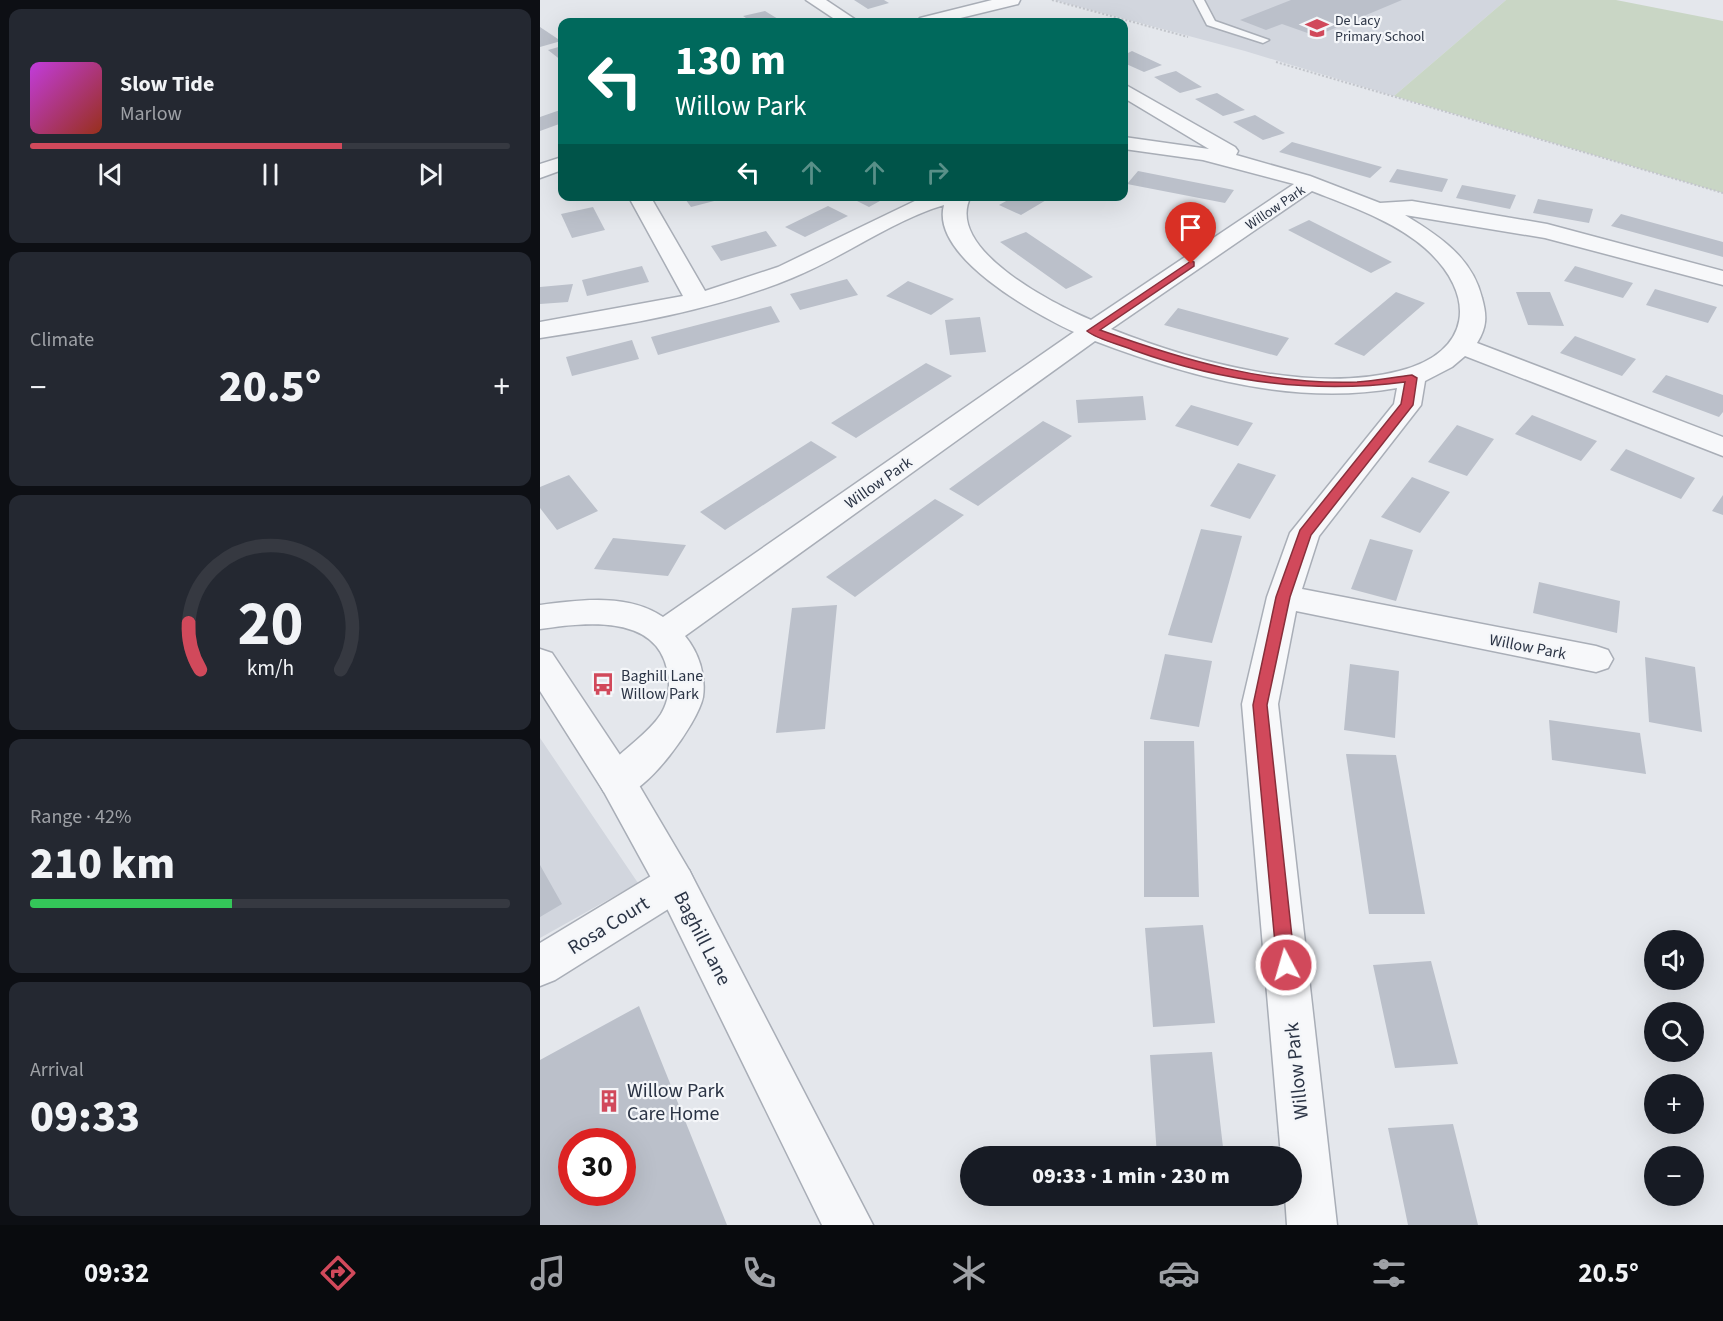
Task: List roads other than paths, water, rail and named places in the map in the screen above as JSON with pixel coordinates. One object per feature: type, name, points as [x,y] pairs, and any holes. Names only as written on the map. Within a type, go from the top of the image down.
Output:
[{"type":"street","points":[[814,0],[843,18]]},
{"type":"street","points":[[942,18],[1012,0]]},
{"type":"street","name":"Willow Park","points":[[1128,92],[1227,150],[1231,158]]},
{"type":"street","name":"Willow Park","points":[[1134,144],[1162,127],[1168,115]]},
{"type":"street","name":"Willow Park","points":[[1134,144],[1231,158],[1310,183],[1376,210],[1417,234],[1462,248],[1513,225]]},
{"type":"street","points":[[540,172],[558,165]]},
{"type":"street","name":"Willow Park","points":[[665,633],[1092,331],[1310,183]]},
{"type":"street","points":[[642,201],[697,299]]},
{"type":"street","name":"Willow Park","points":[[540,330],[619,318],[771,278],[803,265],[921,205],[935,201]]},
{"type":"street","name":"Willow Park","points":[[956,201],[953,206],[953,218],[961,239],[984,264],[1054,314],[1092,331],[1162,356],[1254,379],[1304,384],[1358,385],[1412,378],[1443,363],[1462,346],[1472,331],[1473,313],[1467,289],[1457,267],[1462,248]]},
{"type":"street","name":"Willow Park","points":[[1376,210],[1412,208],[1513,225],[1591,242],[1723,278]]},
{"type":"street","points":[[1462,346],[1723,447]]},
{"type":"street","name":"Willow Park","points":[[1312,1225],[1260,705],[1283,597],[1305,533],[1407,405],[1412,378]]},
{"type":"street","name":"Willow Park","points":[[1283,597],[1596,659]]},
{"type":"street","points":[[540,617],[600,611],[639,618],[665,633],[682,658],[687,685],[682,707],[658,744],[617,782]]},
{"type":"street","name":"Baghill Lane","points":[[540,662],[617,782],[675,883],[848,1225]]},
{"type":"street","name":"Rosa Court","points":[[540,966],[675,883]]},
{"type":"lane","points":[[1199,0],[1211,23],[1263,40]]},
{"type":"place","name":"De Lacy Primary School","points":[[1317,28]]},
{"type":"place","name":"Baghill Lane Willow Park","points":[[603,684]]},
{"type":"place","name":"Willow Park Care Home","points":[[609,1101]]}]
